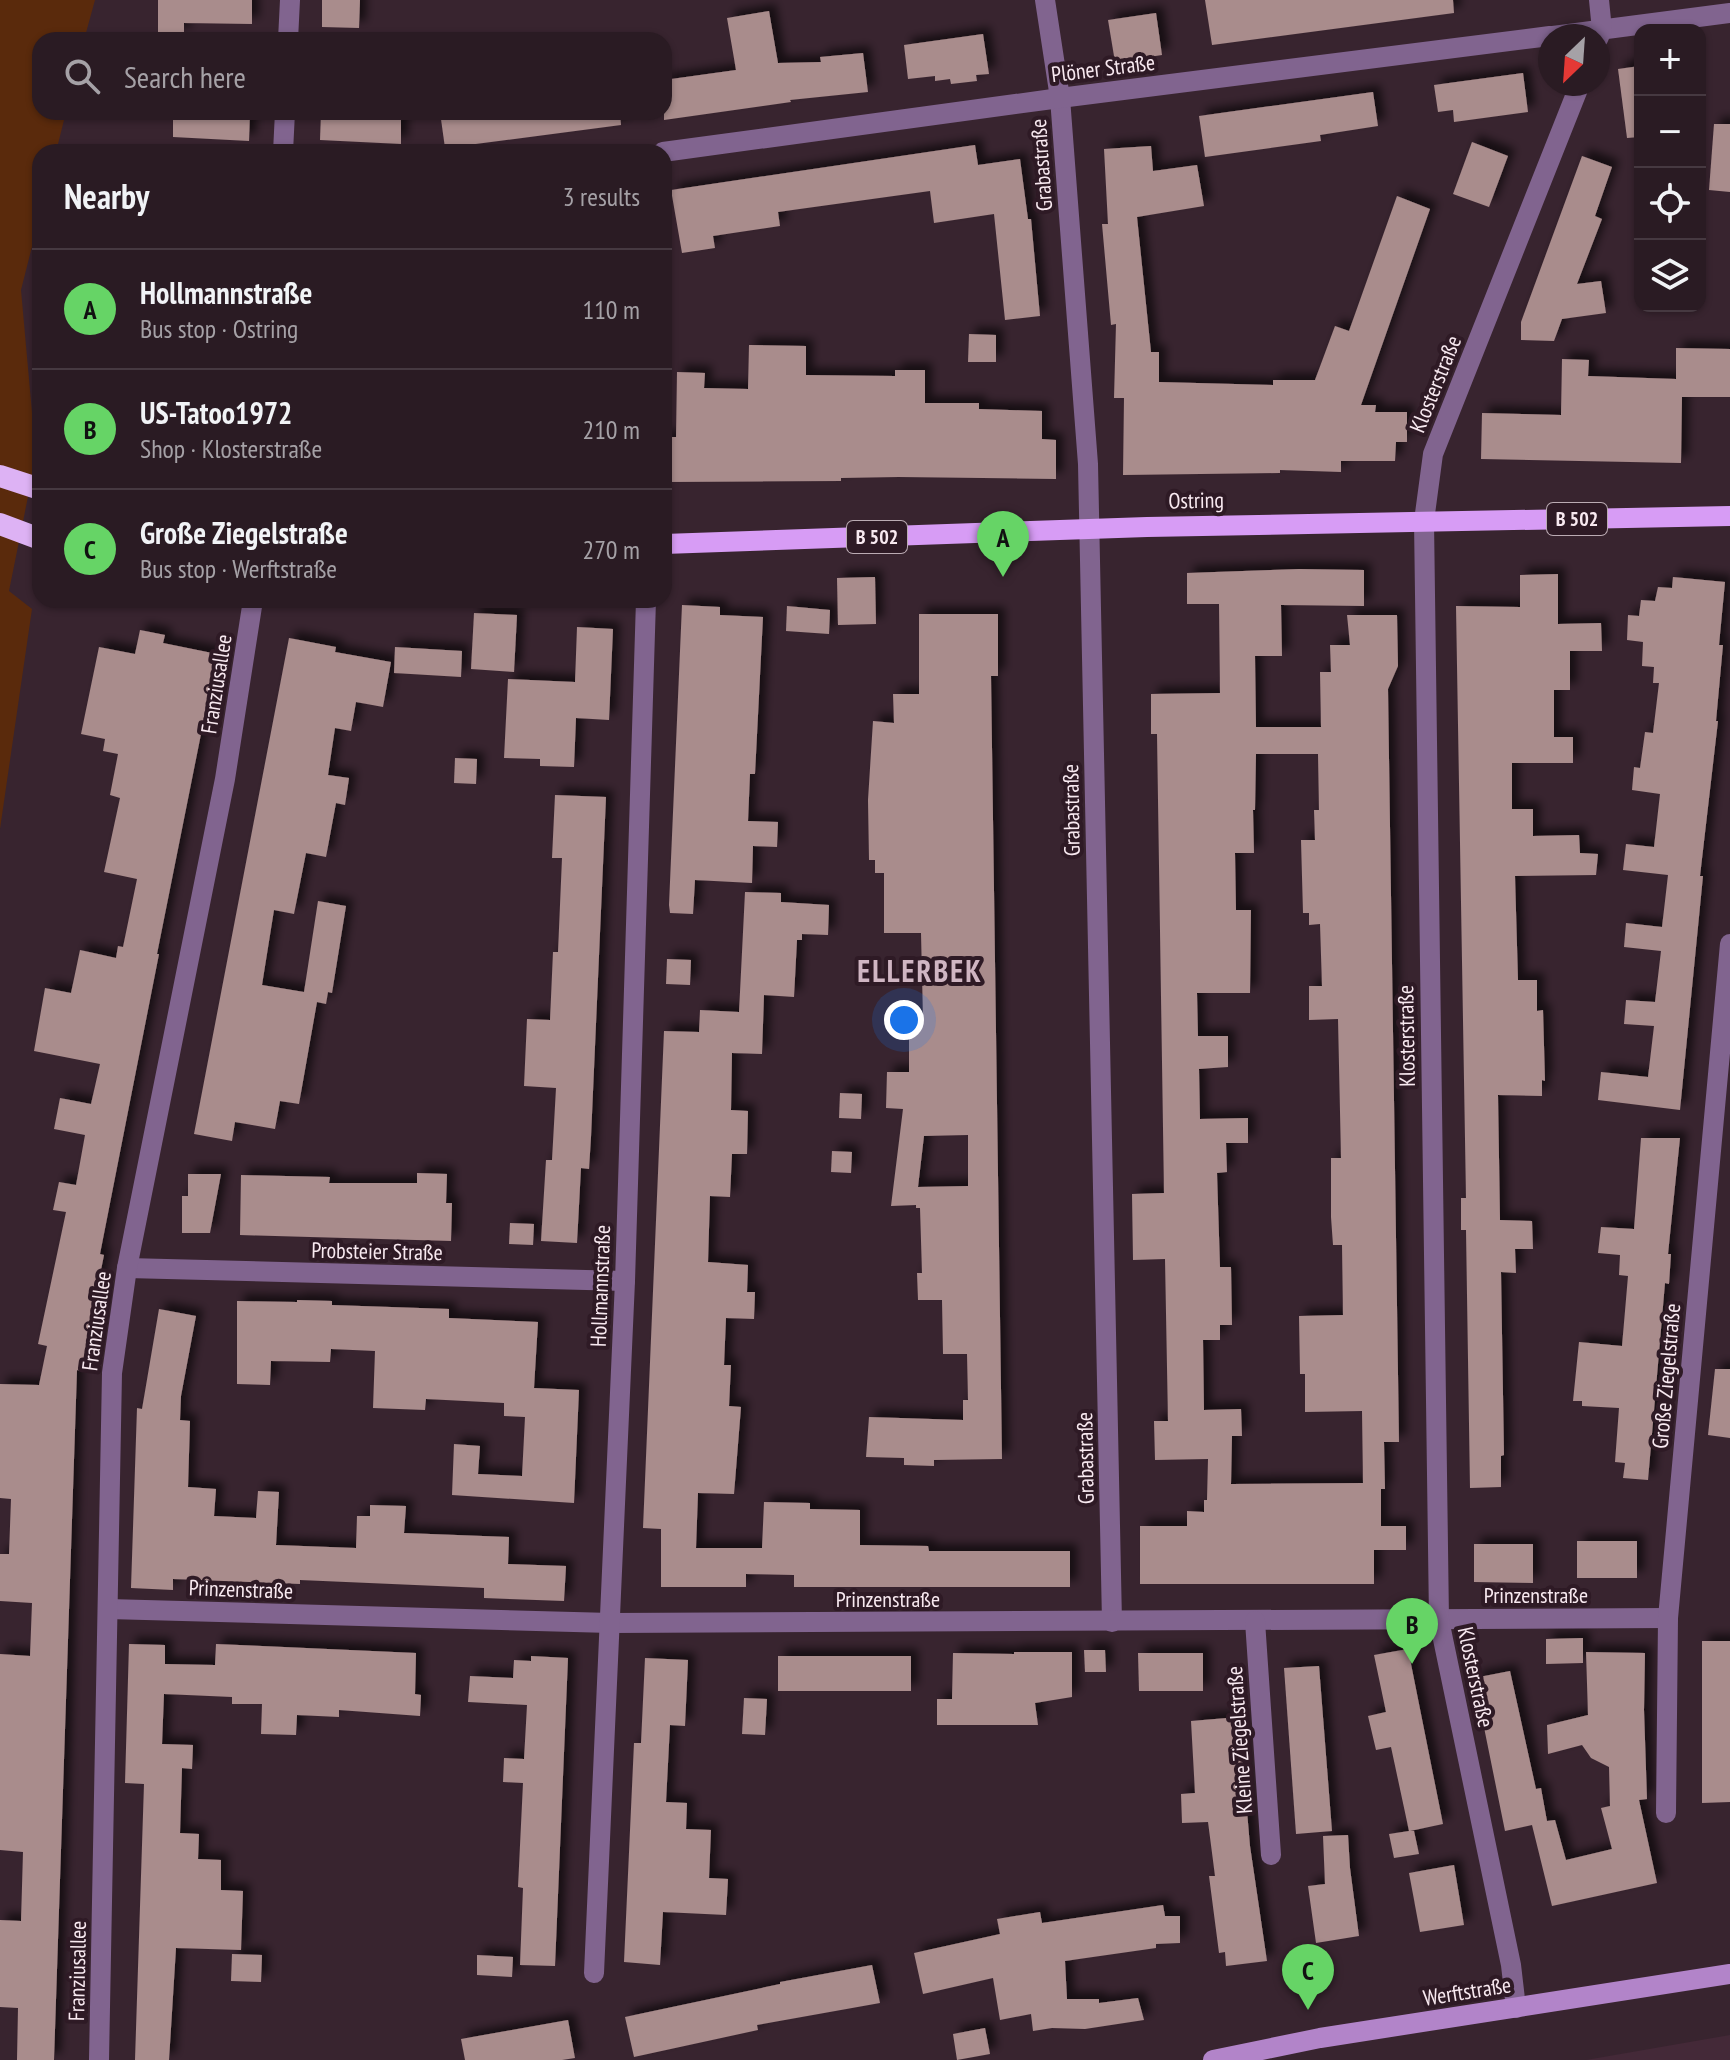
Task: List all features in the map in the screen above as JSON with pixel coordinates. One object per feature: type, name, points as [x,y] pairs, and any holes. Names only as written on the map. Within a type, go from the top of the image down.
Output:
[{"type":"highway","points":[[0,476],[32,486]]},
{"type":"highway","points":[[0,524],[32,536]]},
{"type":"main road","name":"Ostring","points":[[672,544],[1090,529],[1730,516]]},
{"type":"main road","name":"Werftstraße","points":[[1213,2060],[1320,2038],[1730,1974]]},
{"type":"street","points":[[288,32],[290,0]]},
{"type":"street","name":"Grabastraße","points":[[1045,0],[1060,98],[1088,464],[1112,1622]]},
{"type":"street","points":[[1599,0],[1600,24]]},
{"type":"street","name":"Plöner Straße","points":[[1610,33],[1730,13]]},
{"type":"street","name":"Plöner Straße","points":[[672,151],[1538,38]]},
{"type":"street","name":"Klosterstraße","points":[[1516,2008],[1511,1965],[1439,1620],[1424,521],[1433,454],[1575,96]]},
{"type":"street","points":[[283,144],[285,120]]},
{"type":"street","name":"Franziusallee","points":[[99,2060],[112,1373],[127,1268],[225,779],[252,608]]},
{"type":"street","name":"Hollmannstraße","points":[[594,1973],[625,1281],[646,608]]},
{"type":"street","name":"Große Ziegelstraße","points":[[1666,1813],[1668,1618],[1730,944]]},
{"type":"street","name":"Probsteier Straße","points":[[127,1268],[625,1281]]},
{"type":"street","name":"Prinzenstraße","points":[[108,1609],[611,1623],[1668,1618]]},
{"type":"street","name":"Kleine Ziegelstraße","points":[[1255,1621],[1271,1855]]},
{"type":"shaded area","points":[[0,0],[95,0],[86,32],[32,32],[32,120],[64,120],[58,144],[32,144],[32,247],[21,290],[32,412],[32,477],[9,591],[32,609],[0,829]]},
{"type":"shaded area","points":[[1730,2035],[1730,2060],[1586,2060]]},
{"type":"building","points":[[158,0],[252,0],[252,24],[184,23],[184,32],[158,32]]},
{"type":"building","points":[[322,0],[360,0],[359,28],[322,27]]},
{"type":"building","points":[[1205,0],[1453,0],[1454,13],[1212,45]]},
{"type":"building","points":[[769,11],[778,63],[821,62],[820,57],[863,53],[868,92],[790,100],[672,119],[672,79],[736,70],[727,18]]},
{"type":"building","points":[[1156,13],[1162,55],[1115,62],[1108,20]]},
{"type":"building","points":[[983,34],[989,74],[976,75],[977,81],[951,84],[950,79],[935,81],[935,76],[908,79],[904,45]]},
{"type":"building","points":[[1634,67],[1634,137],[1627,138],[1618,69]]},
{"type":"building","points":[[1523,73],[1528,112],[1454,122],[1453,110],[1438,112],[1434,85]]},
{"type":"building","points":[[1373,92],[1378,126],[1320,135],[1321,141],[1205,157],[1199,116]]},
{"type":"building","points":[[173,120],[250,120],[249,141],[173,137]]},
{"type":"building","points":[[321,120],[401,120],[401,144],[320,140]]},
{"type":"building","points":[[441,120],[621,120],[621,125],[476,144],[444,144]]},
{"type":"building","points":[[1714,124],[1730,124],[1730,192],[1709,190]]},
{"type":"building","points":[[1472,142],[1508,156],[1489,207],[1453,194]]},
{"type":"building","points":[[975,145],[978,165],[1020,159],[1028,219],[1031,219],[1040,316],[1005,320],[994,214],[934,223],[930,191],[778,212],[780,226],[713,236],[715,248],[682,253],[672,190]]},
{"type":"building","points":[[1151,146],[1153,171],[1197,165],[1204,206],[1137,217],[1151,352],[1159,352],[1159,382],[1273,385],[1273,380],[1315,380],[1335,326],[1349,331],[1397,196],[1430,209],[1361,405],[1376,405],[1375,412],[1407,412],[1407,442],[1396,442],[1395,461],[1341,461],[1341,472],[1280,470],[1280,473],[1123,475],[1124,398],[1114,398],[1116,324],[1111,325],[1102,224],[1108,224],[1104,149]]},
{"type":"building","points":[[1582,156],[1612,167],[1595,216],[1602,219],[1577,284],[1601,281],[1606,313],[1562,319],[1554,341],[1521,340],[1521,322]]},
{"type":"building","points":[[969,334],[996,335],[996,362],[968,362]]},
{"type":"building","points":[[749,345],[806,346],[806,375],[895,376],[895,370],[925,370],[925,403],[979,403],[979,409],[1042,411],[1042,439],[1056,440],[1056,479],[899,477],[841,478],[841,481],[672,482],[677,372],[705,373],[704,388],[748,389]]},
{"type":"building","points":[[1676,348],[1730,349],[1730,397],[1682,397],[1681,463],[1481,459],[1482,413],[1561,415],[1562,359],[1589,360],[1588,376],[1676,379]]},
{"type":"building","points":[[1364,570],[1364,606],[1281,605],[1282,656],[1255,656],[1256,727],[1321,727],[1320,672],[1331,672],[1330,645],[1350,645],[1347,615],[1397,615],[1398,666],[1388,689],[1399,1442],[1384,1442],[1385,1489],[1381,1489],[1381,1526],[1406,1526],[1406,1550],[1374,1550],[1374,1584],[1140,1584],[1140,1526],[1187,1526],[1187,1511],[1204,1512],[1204,1500],[1207,1500],[1208,1459],[1155,1460],[1154,1421],[1168,1421],[1165,1259],[1133,1260],[1132,1194],[1164,1193],[1157,734],[1151,734],[1151,694],[1220,693],[1219,604],[1187,604],[1187,573]],"holes":[[[1256,754],[1318,754],[1319,810],[1314,810],[1315,840],[1301,840],[1303,913],[1309,913],[1309,925],[1320,924],[1322,986],[1309,986],[1309,1020],[1338,1019],[1341,1158],[1331,1158],[1331,1217],[1333,1245],[1342,1245],[1343,1315],[1299,1316],[1300,1374],[1305,1374],[1305,1412],[1362,1411],[1363,1483],[1231,1484],[1232,1436],[1242,1436],[1241,1409],[1204,1410],[1203,1340],[1220,1340],[1220,1325],[1232,1325],[1231,1267],[1220,1267],[1217,1173],[1227,1172],[1226,1143],[1248,1143],[1248,1118],[1200,1119],[1199,1069],[1228,1067],[1228,1036],[1198,1036],[1197,993],[1250,993],[1251,910],[1236,910],[1235,853],[1254,853]]]},
{"type":"building","points":[[1558,574],[1558,624],[1601,623],[1602,651],[1570,651],[1570,690],[1554,690],[1554,737],[1573,737],[1573,763],[1512,763],[1512,809],[1533,809],[1533,836],[1579,835],[1580,853],[1598,854],[1596,875],[1515,876],[1518,980],[1537,980],[1537,1011],[1543,1010],[1545,1081],[1542,1080],[1542,1096],[1498,1095],[1500,1220],[1532,1221],[1533,1249],[1515,1249],[1516,1273],[1501,1272],[1504,1455],[1501,1456],[1501,1487],[1470,1488],[1466,1230],[1461,1230],[1461,1198],[1466,1198],[1456,606],[1520,607],[1520,575]]},
{"type":"building","points":[[875,577],[876,624],[838,625],[837,578]]},
{"type":"building","points":[[1673,577],[1725,582],[1719,645],[1723,645],[1718,721],[1700,876],[1703,876],[1680,1110],[1598,1100],[1601,1072],[1648,1077],[1654,1026],[1624,1024],[1626,1000],[1655,1002],[1661,951],[1624,947],[1626,923],[1662,927],[1668,875],[1623,870],[1626,844],[1654,847],[1660,794],[1632,790],[1634,767],[1640,768],[1645,732],[1653,733],[1659,683],[1653,683],[1654,667],[1642,666],[1643,642],[1627,640],[1628,615],[1639,616],[1641,600],[1655,601],[1658,587],[1672,588]]},
{"type":"building","points":[[682,605],[720,607],[720,615],[763,617],[755,774],[750,774],[748,821],[778,822],[777,847],[753,846],[752,883],[695,880],[693,914],[670,913],[669,905]]},
{"type":"building","points":[[787,606],[830,610],[829,634],[786,631]]},
{"type":"building","points":[[474,613],[517,615],[514,672],[471,669]]},
{"type":"building","points":[[919,614],[998,614],[998,676],[991,676],[1002,1459],[934,1460],[934,1466],[904,1465],[904,1458],[866,1457],[869,1417],[963,1420],[963,1400],[968,1400],[967,1354],[943,1354],[942,1300],[918,1300],[917,1273],[922,1273],[920,1208],[916,1205],[891,1206],[903,1109],[886,1108],[887,1072],[909,1072],[909,1018],[923,1018],[921,933],[884,933],[884,873],[875,873],[875,860],[869,860],[868,800],[873,721],[894,723],[893,694],[919,694]],"holes":[[[968,1135],[968,1186],[918,1187],[924,1136]]]},
{"type":"building","points":[[577,627],[613,629],[609,720],[576,718],[574,767],[540,766],[540,759],[504,758],[508,679],[575,682]]},
{"type":"building","points":[[140,630],[165,635],[163,643],[217,654],[100,1254],[104,1255],[81,1371],[77,1370],[54,2060],[17,2060],[18,2008],[0,2007],[0,1920],[21,1921],[23,1852],[0,1850],[0,1654],[30,1656],[32,1603],[0,1601],[0,1554],[9,1554],[11,1499],[0,1498],[0,1384],[39,1385],[47,1346],[38,1344],[66,1212],[53,1210],[59,1182],[76,1185],[85,1135],[54,1129],[60,1098],[91,1104],[100,1064],[34,1051],[45,988],[71,993],[80,950],[116,958],[118,946],[123,947],[137,879],[104,872],[120,798],[110,795],[118,754],[103,751],[105,739],[81,734],[99,647],[135,654]]},
{"type":"building","points":[[289,638],[336,647],[335,652],[391,662],[383,707],[356,702],[351,731],[335,728],[328,775],[349,778],[345,805],[336,803],[326,857],[306,853],[294,914],[274,910],[262,985],[304,992],[318,901],[346,906],[332,993],[328,992],[326,1004],[317,1002],[299,1104],[280,1101],[275,1129],[235,1122],[232,1141],[194,1134]]},
{"type":"building","points":[[395,647],[462,651],[461,677],[394,673]]},
{"type":"building","points":[[455,758],[477,759],[476,784],[454,783]]},
{"type":"building","points":[[555,795],[606,797],[589,1169],[581,1168],[577,1243],[541,1241],[546,1160],[552,1160],[556,1088],[524,1086],[527,1019],[550,1020],[553,952],[558,952],[562,858],[552,858]]},
{"type":"building","points":[[745,892],[781,893],[781,902],[829,905],[828,935],[802,934],[802,940],[797,940],[794,997],[764,995],[762,1054],[732,1053],[731,1110],[748,1111],[747,1154],[732,1154],[730,1197],[710,1196],[708,1262],[748,1265],[747,1292],[755,1292],[754,1319],[726,1318],[724,1365],[731,1365],[729,1406],[741,1407],[734,1494],[698,1493],[696,1548],[762,1548],[764,1502],[810,1503],[810,1509],[860,1510],[860,1545],[928,1546],[929,1551],[1070,1551],[1070,1587],[794,1587],[794,1575],[746,1574],[746,1587],[661,1587],[661,1529],[643,1528],[664,1031],[699,1032],[700,1010],[739,1012]]},
{"type":"building","points":[[667,959],[691,960],[690,985],[666,984]]},
{"type":"building","points":[[840,1093],[862,1094],[861,1119],[839,1118]]},
{"type":"building","points":[[1641,1138],[1680,1138],[1668,1254],[1671,1254],[1669,1284],[1665,1283],[1648,1480],[1623,1478],[1625,1463],[1615,1462],[1619,1408],[1582,1406],[1582,1401],[1573,1401],[1579,1342],[1622,1346],[1628,1276],[1619,1275],[1620,1255],[1598,1253],[1601,1227],[1634,1229]]},
{"type":"building","points":[[832,1151],[852,1152],[851,1173],[831,1172]]},
{"type":"building","points":[[417,1173],[447,1174],[446,1203],[452,1203],[451,1241],[240,1235],[241,1175],[330,1177],[329,1183],[417,1183]]},
{"type":"building","points":[[188,1174],[221,1174],[210,1233],[182,1233],[182,1196],[188,1196]]},
{"type":"building","points":[[510,1223],[534,1224],[533,1245],[509,1244]]},
{"type":"building","points":[[237,1301],[332,1301],[332,1305],[449,1309],[449,1318],[538,1322],[534,1388],[579,1390],[574,1503],[452,1495],[454,1444],[480,1446],[478,1474],[522,1476],[525,1417],[504,1416],[504,1403],[426,1399],[425,1410],[373,1408],[375,1351],[331,1349],[330,1362],[271,1361],[270,1385],[237,1384]]},
{"type":"building","points":[[159,1309],[196,1316],[181,1396],[180,1420],[190,1421],[188,1487],[216,1489],[214,1516],[256,1518],[258,1491],[279,1492],[276,1545],[356,1548],[357,1516],[370,1516],[370,1505],[406,1506],[404,1533],[509,1537],[508,1564],[566,1566],[564,1601],[484,1598],[484,1588],[300,1580],[300,1584],[173,1579],[173,1590],[131,1588],[137,1408],[142,1409]]},
{"type":"building","points":[[1715,1369],[1730,1369],[1730,1438],[1708,1435]]},
{"type":"building","points":[[1577,1541],[1637,1541],[1637,1578],[1577,1578]]},
{"type":"building","points":[[1474,1544],[1533,1544],[1533,1583],[1474,1582]]},
{"type":"building","points":[[1583,1638],[1583,1663],[1546,1664],[1546,1639]]},
{"type":"building","points":[[1702,1641],[1730,1641],[1730,1802],[1702,1803]]},
{"type":"building","points":[[129,1644],[165,1645],[165,1664],[215,1665],[216,1644],[416,1653],[415,1694],[421,1695],[420,1716],[339,1710],[339,1717],[297,1715],[296,1735],[261,1734],[262,1704],[232,1704],[232,1697],[164,1694],[162,1744],[193,1745],[192,1769],[182,1768],[180,1833],[199,1834],[198,1859],[221,1860],[221,1890],[243,1891],[241,1950],[176,1948],[169,2060],[135,2060],[144,1784],[125,1783]]},
{"type":"building","points":[[1408,1649],[1443,1824],[1410,1831],[1414,1831],[1419,1854],[1394,1858],[1389,1834],[1409,1831],[1391,1747],[1376,1750],[1368,1716],[1386,1712],[1374,1655]]},
{"type":"building","points":[[1084,1650],[1105,1650],[1106,1672],[1085,1672]]},
{"type":"building","points":[[1072,1652],[1072,1697],[1035,1703],[1038,1725],[937,1725],[937,1699],[952,1699],[953,1653]]},
{"type":"building","points":[[1586,1652],[1645,1653],[1647,1799],[1639,1800],[1657,1883],[1552,1906],[1532,1825],[1505,1831],[1474,1678],[1510,1671],[1536,1789],[1541,1788],[1547,1821],[1555,1820],[1566,1860],[1612,1849],[1601,1808],[1610,1806],[1609,1767],[1591,1758],[1582,1745],[1548,1754],[1547,1725],[1588,1715]]},
{"type":"building","points":[[1138,1653],[1203,1653],[1203,1691],[1139,1691]]},
{"type":"building","points":[[531,1656],[568,1658],[555,1966],[520,1965],[523,1888],[518,1887],[523,1783],[503,1782],[504,1758],[524,1759],[527,1705],[468,1702],[470,1676],[513,1678],[514,1660],[531,1661]]},
{"type":"building","points":[[778,1656],[911,1656],[911,1691],[778,1691]]},
{"type":"building","points":[[645,1658],[688,1660],[685,1726],[670,1725],[666,1802],[687,1803],[686,1829],[711,1830],[709,1878],[728,1879],[726,1915],[663,1912],[660,1965],[624,1962],[634,1743],[641,1743]]},
{"type":"building","points":[[1319,1666],[1332,1831],[1296,1834],[1284,1668]]},
{"type":"building","points":[[744,1698],[767,1699],[765,1735],[742,1734]]},
{"type":"building","points":[[1239,1717],[1250,1846],[1267,1961],[1226,1966],[1225,1952],[1219,1953],[1209,1876],[1215,1876],[1208,1822],[1182,1823],[1181,1794],[1195,1793],[1191,1721]]},
{"type":"building","points":[[1348,1835],[1359,1936],[1316,1943],[1308,1886],[1325,1884],[1323,1836]]},
{"type":"building","points":[[1454,1865],[1464,1925],[1420,1932],[1409,1873]]},
{"type":"building","points":[[1163,1905],[1165,1916],[1180,1916],[1180,1943],[1156,1944],[1156,1948],[1065,1961],[1067,1999],[1099,1999],[1099,2003],[1138,1998],[1144,2020],[1085,2029],[1033,2031],[1031,2014],[1000,2020],[993,1978],[923,1994],[914,1953],[1000,1934],[997,1919],[1040,1912],[1042,1923]]},
{"type":"building","points":[[232,1954],[262,1955],[261,1982],[231,1981]]},
{"type":"building","points":[[477,1955],[513,1957],[512,1977],[477,1975]]},
{"type":"building","points":[[872,1965],[880,2003],[757,2025],[758,2030],[634,2057],[625,2017]]},
{"type":"building","points":[[568,2020],[575,2058],[465,2060],[461,2039]]},
{"type":"building","points":[[985,2028],[990,2054],[957,2060],[953,2034]]},
{"type":"place","name":"Hollmannstraße","points":[[1003,577]]},
{"type":"place","name":"US-Tatoo1972","points":[[1412,1664]]},
{"type":"place","name":"Große Ziegelstraße","points":[[1308,2010]]},
{"type":"district","name":"ELLERBEK","points":[[920,970]]}]
